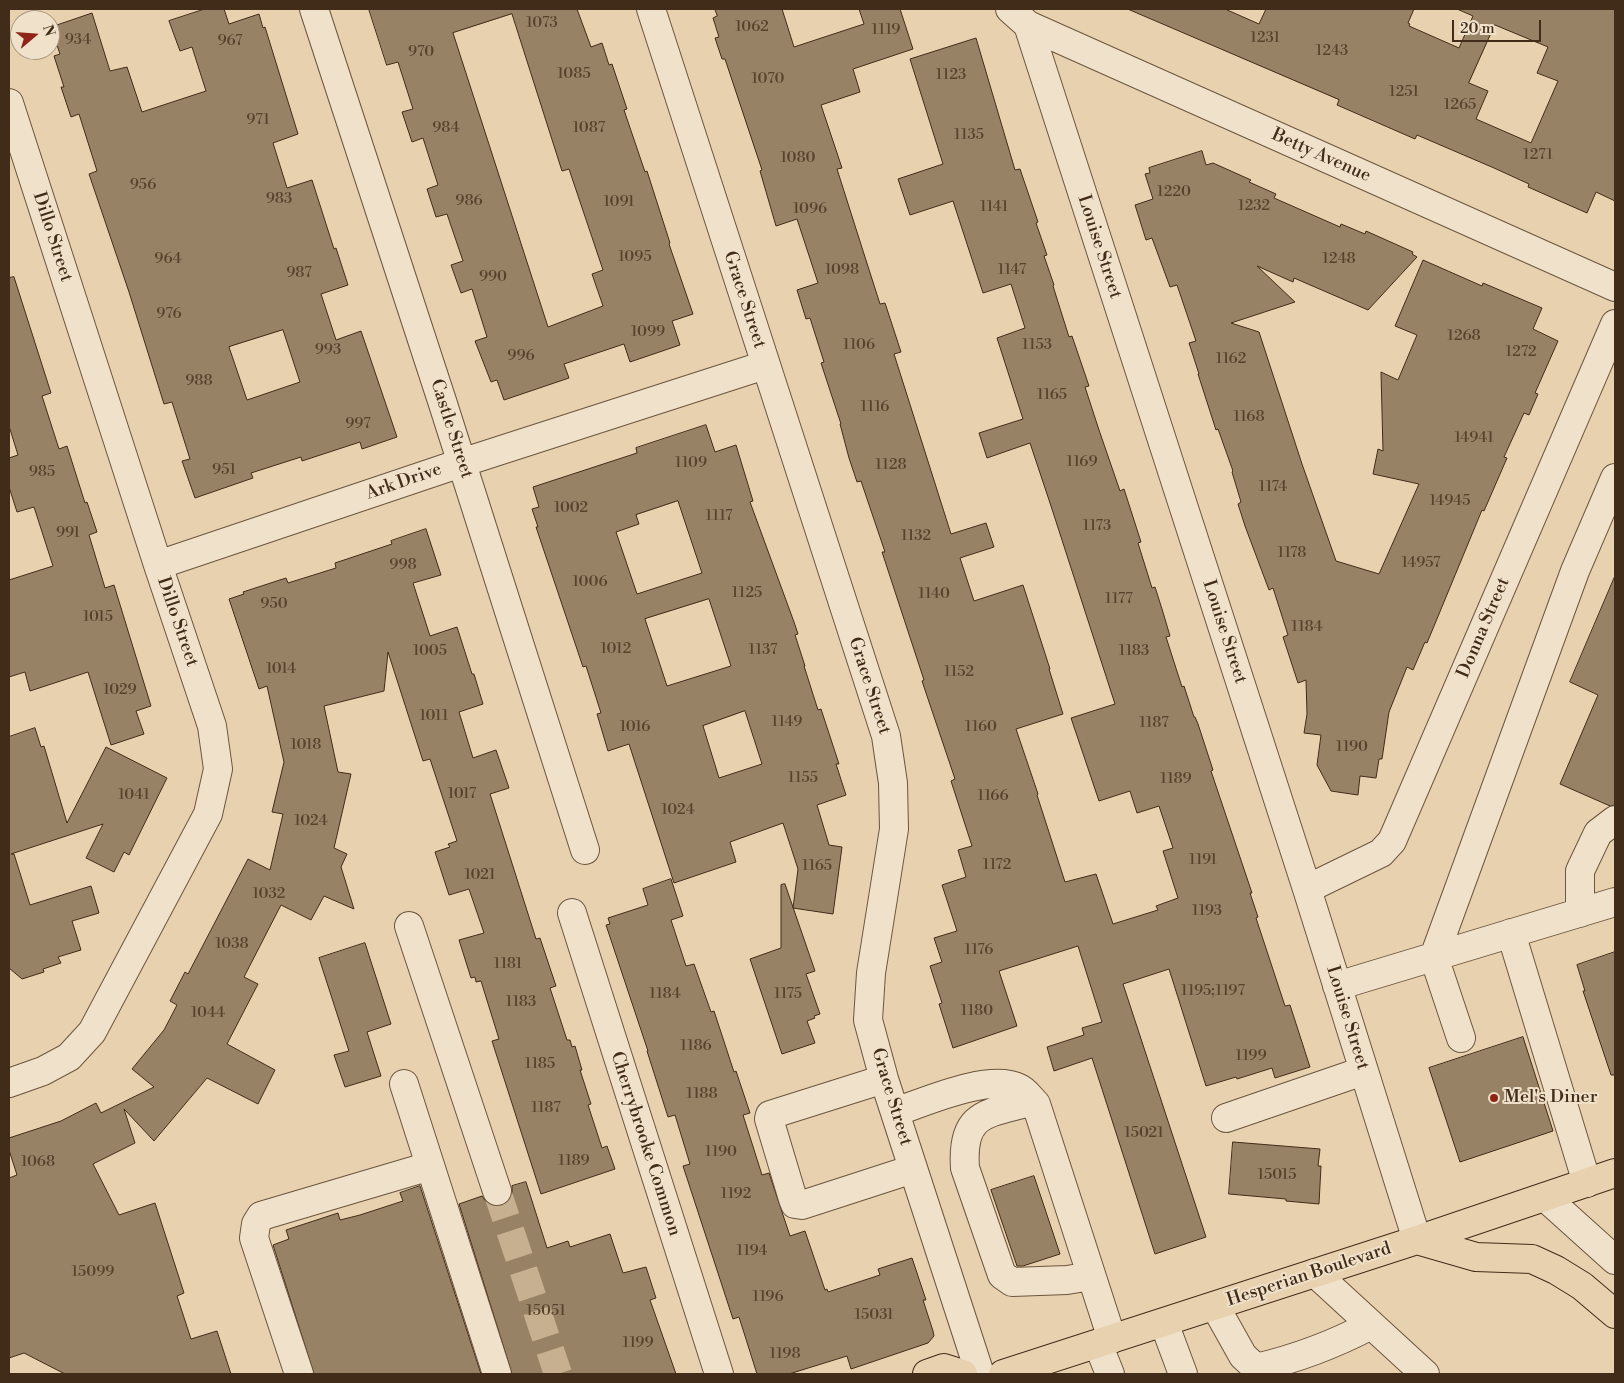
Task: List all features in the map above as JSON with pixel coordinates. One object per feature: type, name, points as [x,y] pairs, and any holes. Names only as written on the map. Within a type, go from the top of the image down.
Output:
[{"type":"main road","name":"Hesperian Boulevard","points":[[1003,1374],[1039,1369],[1105,1342],[1615,1173]]},
{"type":"main road","points":[[1417,1240],[1476,1257],[1532,1259],[1556,1270],[1582,1286],[1615,1314]]},
{"type":"main road","points":[[927,1374],[944,1368],[963,1374]]},
{"type":"street","name":"Castle Street","points":[[314,9],[585,850]]},
{"type":"street","name":"Grace Street","points":[[651,9],[886,736],[894,783],[894,829],[871,973],[868,1020],[884,1079],[980,1374]]},
{"type":"street","name":"Betty Avenue","points":[[1019,17],[1615,287]]},
{"type":"street","name":"Louise Street","points":[[1019,17],[1307,889],[1417,1240]]},
{"type":"street","name":"Dillo Street","points":[[9,103],[212,726],[218,770],[208,814],[92,1032],[69,1057],[43,1071],[9,1083]]},
{"type":"street","name":"Donna Street","points":[[1307,889],[1381,853],[1392,841],[1615,324]]},
{"type":"street","name":"Ark Drive","points":[[158,565],[461,463],[765,365]]},
{"type":"street","points":[[1461,1038],[1434,957],[1575,571],[1615,478]]},
{"type":"street","points":[[1580,913],[1580,871],[1598,833],[1615,820]]},
{"type":"street","points":[[1337,986],[1615,902]]},
{"type":"street","name":"Cherrybrooke Common","points":[[572,913],[719,1374]]},
{"type":"street","points":[[409,926],[497,1191]]},
{"type":"street","points":[[1511,933],[1587,1183]]},
{"type":"street","points":[[1226,1118],[1363,1071]]},
{"type":"street","points":[[884,1079],[770,1115],[768,1119],[793,1199],[795,1204],[802,1205],[913,1169]]},
{"type":"street","points":[[895,1112],[954,1091],[993,1083],[1019,1088],[1036,1104],[1091,1276],[1110,1374]]},
{"type":"street","points":[[404,1084],[496,1374]]},
{"type":"street","points":[[1033,1101],[983,1115],[973,1123],[967,1134],[964,1150],[965,1168],[1002,1275],[1012,1282],[1067,1280],[1091,1276]]},
{"type":"street","points":[[299,1374],[254,1238],[256,1224],[261,1216],[430,1166]]},
{"type":"street","points":[[1545,1197],[1615,1260]]},
{"type":"street","points":[[1315,1273],[1425,1374]]},
{"type":"street","points":[[1215,1306],[1243,1356],[1256,1368],[1278,1363],[1351,1336],[1371,1325]]},
{"type":"street","points":[[1164,1323],[1183,1374]]},
{"type":"building","points":[[205,9],[224,9],[229,24],[259,14],[263,28],[265,27],[298,134],[273,143],[287,188],[312,180],[334,249],[336,248],[348,285],[321,294],[336,340],[361,331],[397,437],[362,449],[360,442],[302,461],[301,457],[251,473],[253,478],[195,498],[182,461],[190,459],[172,402],[164,404],[89,174],[97,171],[79,114],[71,117],[61,87],[64,87],[55,60],[60,60],[60,24],[92,13],[110,71],[127,67],[142,112],[206,91],[192,47],[180,51],[169,21]],"holes":[[[283,330],[300,382],[247,400],[229,347]]]},
{"type":"building","points":[[369,9],[577,9],[591,47],[602,43],[609,65],[612,64],[627,109],[624,110],[645,172],[647,171],[693,314],[672,321],[680,345],[630,362],[624,344],[564,364],[569,378],[504,400],[497,380],[491,382],[475,341],[487,337],[472,289],[461,293],[451,265],[463,261],[447,214],[436,217],[427,189],[438,185],[423,138],[412,142],[402,112],[413,109],[398,62],[387,65]],"holes":[[[512,14],[562,171],[569,169],[603,270],[592,274],[603,306],[548,327],[453,33]]]},
{"type":"building","points":[[715,9],[782,9],[794,47],[864,24],[859,9],[900,9],[913,49],[853,69],[860,92],[821,105],[842,168],[837,169],[880,304],[885,303],[901,352],[894,354],[951,534],[986,523],[994,547],[960,558],[974,601],[1023,585],[1050,669],[1063,714],[1016,729],[1065,882],[1096,874],[1113,924],[1158,910],[1156,906],[1178,898],[1163,851],[1173,848],[1159,806],[1137,813],[1130,791],[1099,801],[1071,718],[1115,704],[1051,506],[1030,443],[987,458],[979,433],[1023,419],[997,338],[1025,328],[1011,284],[983,293],[953,201],[910,215],[898,179],[943,164],[910,59],[976,38],[1015,170],[1020,169],[1038,222],[1036,223],[1047,255],[1044,256],[1069,337],[1072,336],[1089,386],[1085,387],[1099,430],[1120,491],[1124,489],[1141,542],[1138,543],[1152,588],[1155,587],[1170,636],[1166,637],[1182,687],[1184,686],[1213,770],[1211,771],[1252,893],[1250,893],[1258,917],[1256,918],[1285,1006],[1290,1005],[1310,1067],[1275,1078],[1272,1068],[1206,1086],[1169,969],[1123,984],[1206,1237],[1155,1254],[1092,1058],[1054,1071],[1047,1047],[1084,1035],[1082,1028],[1102,1022],[1078,946],[999,971],[1017,1026],[953,1048],[939,1004],[942,1003],[930,966],[942,962],[934,938],[957,931],[942,885],[966,877],[958,850],[972,846],[951,781],[955,779],[882,552],[885,552],[861,481],[857,482],[821,363],[824,362],[810,318],[806,319],[797,290],[818,283],[797,219],[776,226],[760,171],[762,170],[725,59],[722,59],[715,38],[719,37],[713,18],[717,16]]},
{"type":"building","points":[[1128,9],[1225,9],[1259,24],[1266,9],[1414,9],[1408,23],[1410,24],[1409,26],[1459,48],[1473,16],[1457,9],[1615,9],[1615,201],[1596,192],[1587,213],[1528,187],[1529,184],[1494,168],[1417,135],[1415,139],[1337,105],[1339,100]],"holes":[[[1495,25],[1548,47],[1537,73],[1558,81],[1531,143],[1476,119],[1488,91],[1469,83]]]},
{"type":"building","points":[[1202,151],[1206,165],[1213,163],[1251,180],[1249,182],[1276,194],[1274,198],[1340,227],[1341,224],[1365,234],[1366,231],[1413,252],[1412,254],[1417,257],[1368,310],[1294,278],[1293,282],[1257,266],[1295,302],[1231,323],[1259,332],[1336,561],[1379,574],[1419,484],[1373,474],[1378,449],[1383,451],[1381,372],[1398,380],[1417,335],[1395,326],[1423,260],[1482,286],[1483,283],[1542,308],[1533,329],[1558,341],[1535,393],[1538,394],[1529,415],[1524,413],[1504,457],[1507,458],[1484,511],[1482,510],[1427,643],[1425,642],[1413,670],[1407,667],[1389,712],[1382,759],[1379,759],[1376,778],[1360,776],[1358,795],[1331,791],[1317,765],[1321,735],[1304,733],[1307,714],[1306,680],[1298,683],[1283,637],[1288,635],[1273,588],[1269,590],[1245,526],[1238,504],[1241,502],[1233,471],[1218,429],[1216,430],[1189,343],[1196,341],[1177,285],[1170,287],[1152,238],[1146,240],[1135,205],[1153,199],[1145,174],[1150,173],[1149,168]]},
{"type":"building","points":[[14,277],[51,393],[42,396],[59,449],[67,446],[85,503],[87,502],[97,532],[89,535],[105,588],[114,585],[151,706],[136,711],[144,734],[111,745],[88,672],[30,691],[25,672],[9,677],[9,580],[53,566],[34,507],[17,512],[9,487],[9,458],[18,455],[9,426],[9,278]]},
{"type":"building","points":[[706,425],[715,452],[736,445],[753,501],[750,502],[798,634],[795,635],[804,666],[818,710],[821,709],[839,764],[836,764],[846,795],[817,805],[829,845],[842,847],[833,914],[793,908],[798,869],[783,823],[730,842],[736,862],[674,883],[629,744],[608,751],[597,714],[601,713],[586,666],[583,667],[536,527],[538,527],[532,509],[539,507],[533,487],[637,453],[636,448]],"holes":[[[678,501],[702,573],[637,594],[616,532],[639,524],[636,515]],[[709,599],[731,666],[667,686],[645,619]],[[745,711],[762,764],[719,778],[703,726]]]},
{"type":"building","points":[[426,529],[441,575],[413,583],[430,636],[457,627],[472,674],[474,674],[483,704],[459,712],[473,758],[496,750],[509,788],[490,794],[536,939],[540,938],[556,986],[550,988],[567,1040],[570,1040],[572,1047],[575,1046],[582,1070],[580,1070],[591,1104],[588,1105],[602,1148],[607,1146],[615,1169],[541,1194],[492,1041],[499,1039],[481,981],[476,982],[475,977],[471,978],[459,940],[484,933],[469,889],[449,895],[435,852],[450,847],[448,844],[457,841],[430,759],[423,761],[388,652],[384,691],[324,706],[338,772],[351,774],[334,848],[347,854],[341,867],[354,909],[324,896],[311,920],[281,905],[244,977],[258,984],[227,1044],[275,1070],[258,1104],[207,1078],[154,1141],[124,1109],[135,1143],[93,1164],[119,1215],[155,1203],[184,1293],[177,1296],[191,1339],[217,1331],[231,1374],[65,1374],[24,1353],[9,1358],[9,1178],[17,1175],[9,1150],[9,1138],[61,1121],[96,1103],[101,1113],[154,1087],[132,1069],[164,1030],[177,1005],[170,1001],[185,972],[188,974],[248,859],[270,870],[283,814],[272,812],[284,762],[267,686],[259,689],[229,599],[244,594],[243,592],[286,578],[288,583],[336,568],[335,563],[392,544],[391,541]]},
{"type":"building","points":[[1615,576],[1615,805],[1610,806],[1560,784],[1598,695],[1570,682]]},
{"type":"building","points":[[35,728],[41,747],[44,746],[67,823],[106,747],[167,778],[129,855],[124,852],[114,872],[86,858],[103,824],[11,854],[14,854],[30,905],[91,886],[99,913],[72,921],[81,950],[58,957],[61,963],[43,969],[44,972],[22,979],[9,968],[9,737]]},
{"type":"building","points":[[671,879],[683,916],[671,920],[686,966],[694,964],[711,1012],[714,1011],[750,1113],[743,1115],[762,1175],[769,1173],[790,1236],[805,1231],[825,1290],[827,1289],[828,1292],[880,1275],[878,1269],[912,1258],[926,1300],[923,1300],[934,1336],[928,1343],[851,1369],[847,1356],[789,1374],[757,1374],[739,1317],[733,1319],[683,1166],[690,1164],[675,1115],[668,1117],[606,925],[610,924],[608,918],[648,905],[643,889]]},
{"type":"building","points":[[785,884],[815,971],[806,974],[820,1014],[807,1021],[815,1043],[782,1054],[750,959],[781,948],[781,885]]},
{"type":"building","points":[[365,943],[391,1024],[367,1032],[381,1076],[345,1087],[334,1055],[349,1051],[319,958]]},
{"type":"building","points":[[1615,952],[1615,1075],[1611,1075],[1583,991],[1585,991],[1577,965]]},
{"type":"building","points":[[1523,1037],[1553,1131],[1460,1162],[1429,1068]]},
{"type":"building","points":[[1233,1142],[1320,1149],[1318,1166],[1321,1166],[1319,1204],[1229,1194]]},
{"type":"building","points":[[1034,1176],[1060,1254],[1023,1266],[1017,1266],[991,1190]]},
{"type":"building","points":[[526,1182],[547,1248],[568,1241],[570,1247],[610,1234],[623,1273],[646,1267],[656,1298],[650,1300],[676,1374],[512,1374],[459,1204],[482,1196],[487,1203],[493,1206],[501,1206],[509,1201],[512,1195],[512,1186]]},
{"type":"building","points":[[420,1186],[481,1374],[314,1374],[273,1245],[289,1239],[286,1230],[338,1213],[340,1220],[403,1201],[400,1193]]},
{"type":"tunnel","points":[[497,1191],[558,1374]]},
{"type":"place","name":"Mel's Diner","points":[[1494,1098]]}]
